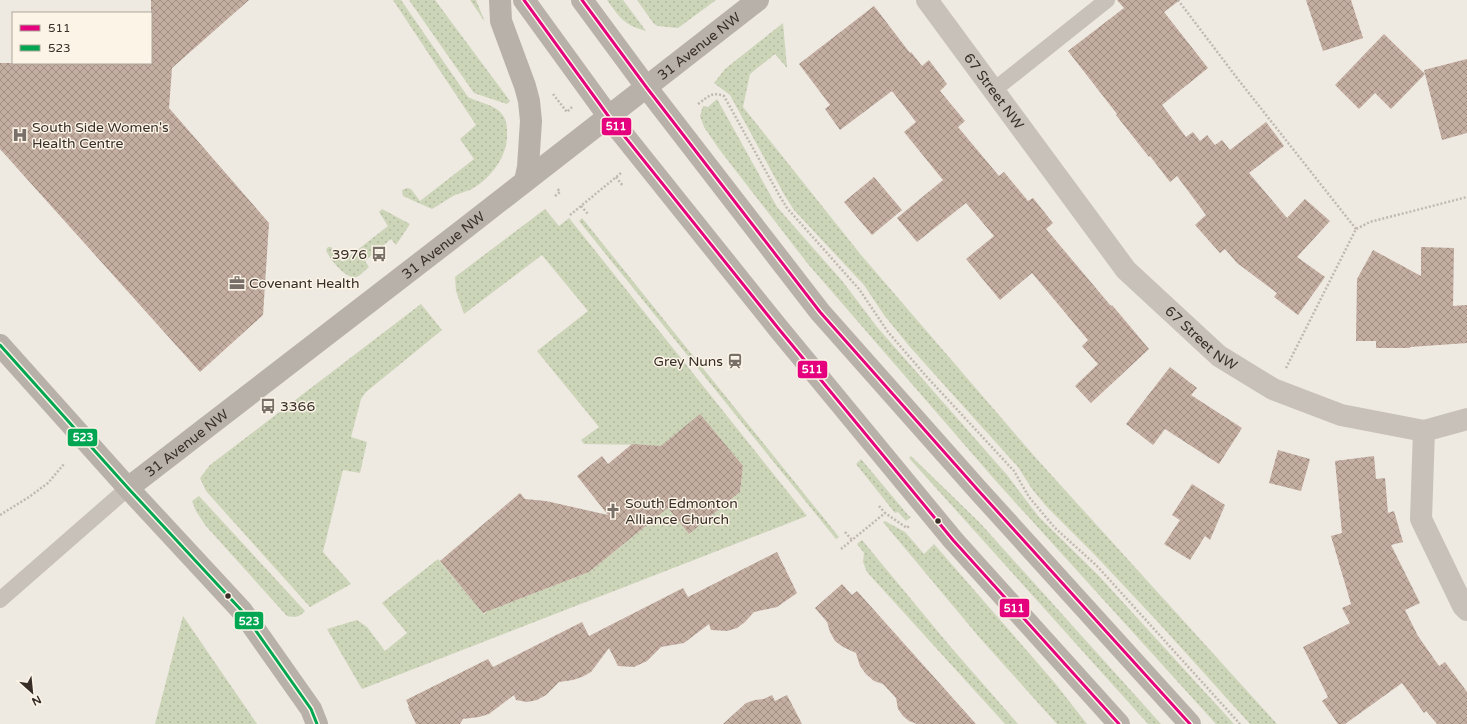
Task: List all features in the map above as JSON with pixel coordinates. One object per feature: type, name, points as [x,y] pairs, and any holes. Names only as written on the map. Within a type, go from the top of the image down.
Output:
[{"type":"main road","points":[[500,0],[501,21],[529,101],[531,121],[528,167],[525,181]]},
{"type":"main road","points":[[524,0],[609,117],[778,328],[953,540],[1119,724]]},
{"type":"main road","points":[[582,0],[647,88],[820,312],[976,489],[1190,724]]},
{"type":"main road","name":"31 Avenue NW","points":[[128,488],[647,88],[758,0]]},
{"type":"main road","points":[[0,345],[128,488],[242,611],[312,710],[317,724]]},
{"type":"street","name":"67 Street NW","points":[[927,0],[1126,270],[1219,356],[1273,389],[1341,415],[1424,431]]},
{"type":"street","points":[[1467,419],[1424,431],[1422,519],[1463,606],[1467,610]]},
{"type":"lane","points":[[994,90],[1107,0]]},
{"type":"lane","points":[[0,600],[128,488]]},
{"type":"path","points":[[1178,0],[1242,85],[1356,229]]},
{"type":"path","points":[[551,92],[567,112],[577,103]]},
{"type":"path","points":[[698,104],[710,95],[717,93],[724,96],[779,195],[788,208],[859,289],[888,332],[926,376],[1014,471],[1029,497],[1055,528],[1097,566],[1240,724]]},
{"type":"path","points":[[570,215],[622,173]]},
{"type":"path","points":[[616,177],[623,186]]},
{"type":"path","points":[[555,196],[560,192],[556,188]]},
{"type":"path","points":[[1286,369],[1356,229],[1370,222],[1467,197]]},
{"type":"path","points":[[581,206],[588,214]]},
{"type":"path","points":[[0,515],[48,483],[64,464]]},
{"type":"path","points":[[879,506],[885,513],[906,528],[910,525],[914,531]]},
{"type":"path","points":[[841,549],[885,513]]},
{"type":"path","points":[[845,532],[852,540]]},
{"type":"green space","points":[[393,0],[401,0],[468,97],[496,109],[504,116],[506,122],[506,144],[504,152],[496,168],[477,186],[453,196],[432,209],[403,196],[402,190],[407,188],[411,189],[420,201],[474,159],[460,139],[476,125]]},
{"type":"green space","points":[[409,0],[435,0],[510,101],[507,104],[474,93]]},
{"type":"green space","points":[[470,0],[476,0],[485,22]]},
{"type":"green space","points":[[607,0],[623,0],[646,31],[632,26],[623,20]]},
{"type":"green space","points":[[637,0],[716,0],[678,28],[658,26],[654,24]]},
{"type":"green space","points":[[783,23],[787,68],[775,54],[750,74],[743,107],[861,255],[1035,457],[1277,724],[1250,724],[1157,621],[1047,507],[1032,489],[1018,467],[910,347],[884,315],[864,285],[794,210],[730,95],[714,83],[725,69]]},
{"type":"green space","points":[[717,99],[777,207],[843,282],[877,327],[1007,475],[1038,516],[1099,576],[1234,724],[1216,724],[995,480],[808,264],[719,149],[704,127],[700,116],[703,106],[708,107]]},
{"type":"green space","points":[[382,209],[410,224],[396,245],[391,239],[365,261],[369,267],[361,274],[356,277],[347,275],[334,263],[326,250],[328,247],[331,247],[342,262],[388,226],[379,212]]},
{"type":"green space","points":[[545,209],[559,226],[569,218],[807,516],[362,689],[327,629],[357,620],[367,627],[385,651],[407,633],[382,603],[438,559],[484,614],[491,608],[492,609],[589,572],[668,508],[689,534],[740,492],[743,466],[655,452],[649,445],[584,444],[581,440],[599,427],[537,351],[588,311],[542,255],[464,314],[456,291],[455,277]]},
{"type":"green space","points":[[582,218],[839,537],[836,539],[579,221]]},
{"type":"green space","points":[[421,304],[442,330],[366,392],[361,399],[351,437],[367,442],[360,473],[343,470],[323,552],[351,584],[310,607],[206,491],[200,478],[210,465]]},
{"type":"green space","points":[[911,456],[980,523],[1161,724],[1148,724],[909,458]]},
{"type":"green space","points":[[861,459],[911,517],[906,521],[898,512],[895,513],[856,464]]},
{"type":"green space","points":[[199,496],[305,611],[303,613],[299,616],[287,616],[205,525],[196,511],[192,501]]},
{"type":"green space","points":[[885,521],[905,532],[924,554],[934,544],[1054,682],[1087,724],[1057,724],[979,637],[883,522]]},
{"type":"green space","points":[[862,540],[949,645],[1018,724],[1005,724],[867,572],[863,562],[864,553],[857,544]]},
{"type":"green space","points":[[183,616],[257,724],[155,724]]},
{"type":"building","points":[[151,0],[249,0],[172,68],[169,108],[269,223],[263,315],[200,372],[0,149],[0,63],[152,64]]},
{"type":"building","points":[[1117,0],[1180,0],[1164,12],[1208,68],[1162,105],[1186,137],[1193,132],[1200,141],[1207,135],[1215,145],[1222,140],[1230,150],[1266,122],[1284,146],[1249,173],[1287,218],[1305,199],[1330,221],[1297,257],[1325,277],[1298,315],[1274,297],[1277,293],[1237,263],[1225,249],[1220,253],[1195,225],[1206,215],[1177,176],[1170,182],[1116,115],[1117,114],[1068,51],[1124,8]]},
{"type":"building","points":[[1306,0],[1351,0],[1363,38],[1323,51]]},
{"type":"building","points":[[874,6],[910,53],[911,52],[922,66],[929,60],[947,84],[940,91],[965,121],[958,127],[999,176],[1004,172],[1028,201],[1033,198],[1053,223],[1046,229],[1149,349],[1091,403],[1075,386],[1098,364],[1082,346],[1088,340],[1032,273],[1000,300],[966,259],[994,236],[966,203],[917,242],[897,218],[943,180],[904,132],[916,122],[892,91],[840,130],[825,109],[830,105],[799,64]]},
{"type":"building","points":[[1384,34],[1425,74],[1391,109],[1375,93],[1359,109],[1335,85]]},
{"type":"building","points":[[1467,59],[1467,133],[1442,140],[1424,70]]},
{"type":"building","points":[[874,177],[902,210],[872,235],[844,202]]},
{"type":"building","points":[[1421,247],[1454,248],[1453,306],[1467,305],[1467,343],[1410,348],[1376,348],[1376,341],[1356,341],[1357,279],[1373,250],[1421,276]]},
{"type":"building","points":[[1170,367],[1197,388],[1191,395],[1242,428],[1219,464],[1165,429],[1153,445],[1126,424]]},
{"type":"building","name":"South Edmonton Alliance Church","points":[[700,414],[743,466],[740,492],[689,534],[668,508],[589,572],[483,613],[440,561],[520,493],[525,499],[546,501],[608,515],[577,476],[602,456],[608,464],[632,444],[661,446]]},
{"type":"building","points":[[1278,450],[1310,459],[1301,491],[1269,483]]},
{"type":"building","points":[[1374,456],[1376,479],[1385,478],[1388,513],[1394,511],[1403,542],[1391,545],[1420,603],[1405,610],[1418,636],[1439,666],[1445,662],[1467,692],[1467,724],[1437,724],[1426,711],[1424,713],[1402,683],[1345,724],[1338,724],[1322,701],[1328,697],[1303,647],[1350,623],[1342,608],[1351,604],[1331,536],[1342,533],[1335,461]]},
{"type":"building","points":[[1192,484],[1225,505],[1210,540],[1205,536],[1190,560],[1164,544],[1180,520],[1172,515]]},
{"type":"building","points":[[777,552],[797,593],[777,607],[754,612],[737,628],[727,631],[711,630],[709,624],[684,643],[661,647],[647,661],[634,667],[618,666],[609,648],[591,672],[573,680],[559,682],[546,695],[537,700],[527,702],[516,700],[514,695],[489,714],[463,719],[460,724],[416,724],[408,707],[409,706],[406,700],[488,659],[493,667],[582,622],[589,636],[683,588],[688,597]]},
{"type":"building","points":[[842,584],[852,595],[857,591],[976,724],[917,724],[909,721],[903,716],[898,709],[896,698],[883,684],[874,681],[866,674],[860,666],[856,653],[843,647],[835,641],[827,622],[815,608]]},
{"type":"building","points":[[772,695],[775,701],[787,695],[802,724],[723,724],[746,703],[764,699]]},
{"type":"transit line","name":"511","points":[[524,0],[609,117],[778,328],[953,540],[1119,724]]},
{"type":"transit line","name":"511","points":[[582,0],[647,88],[820,312],[977,489],[1190,724]]},
{"type":"transit line","name":"523","points":[[0,345],[128,488],[242,611],[311,709],[317,724]]},
{"type":"place","name":"South Side Women's Health Centre","points":[[20,135]]},
{"type":"place","name":"3976","points":[[379,254]]},
{"type":"place","name":"Covenant Health","points":[[237,283]]},
{"type":"place","name":"Grey Nuns","points":[[735,361]]},
{"type":"place","name":"3366","points":[[268,406]]},
{"type":"place","name":"South Edmonton Alliance Church","points":[[613,511]]}]
